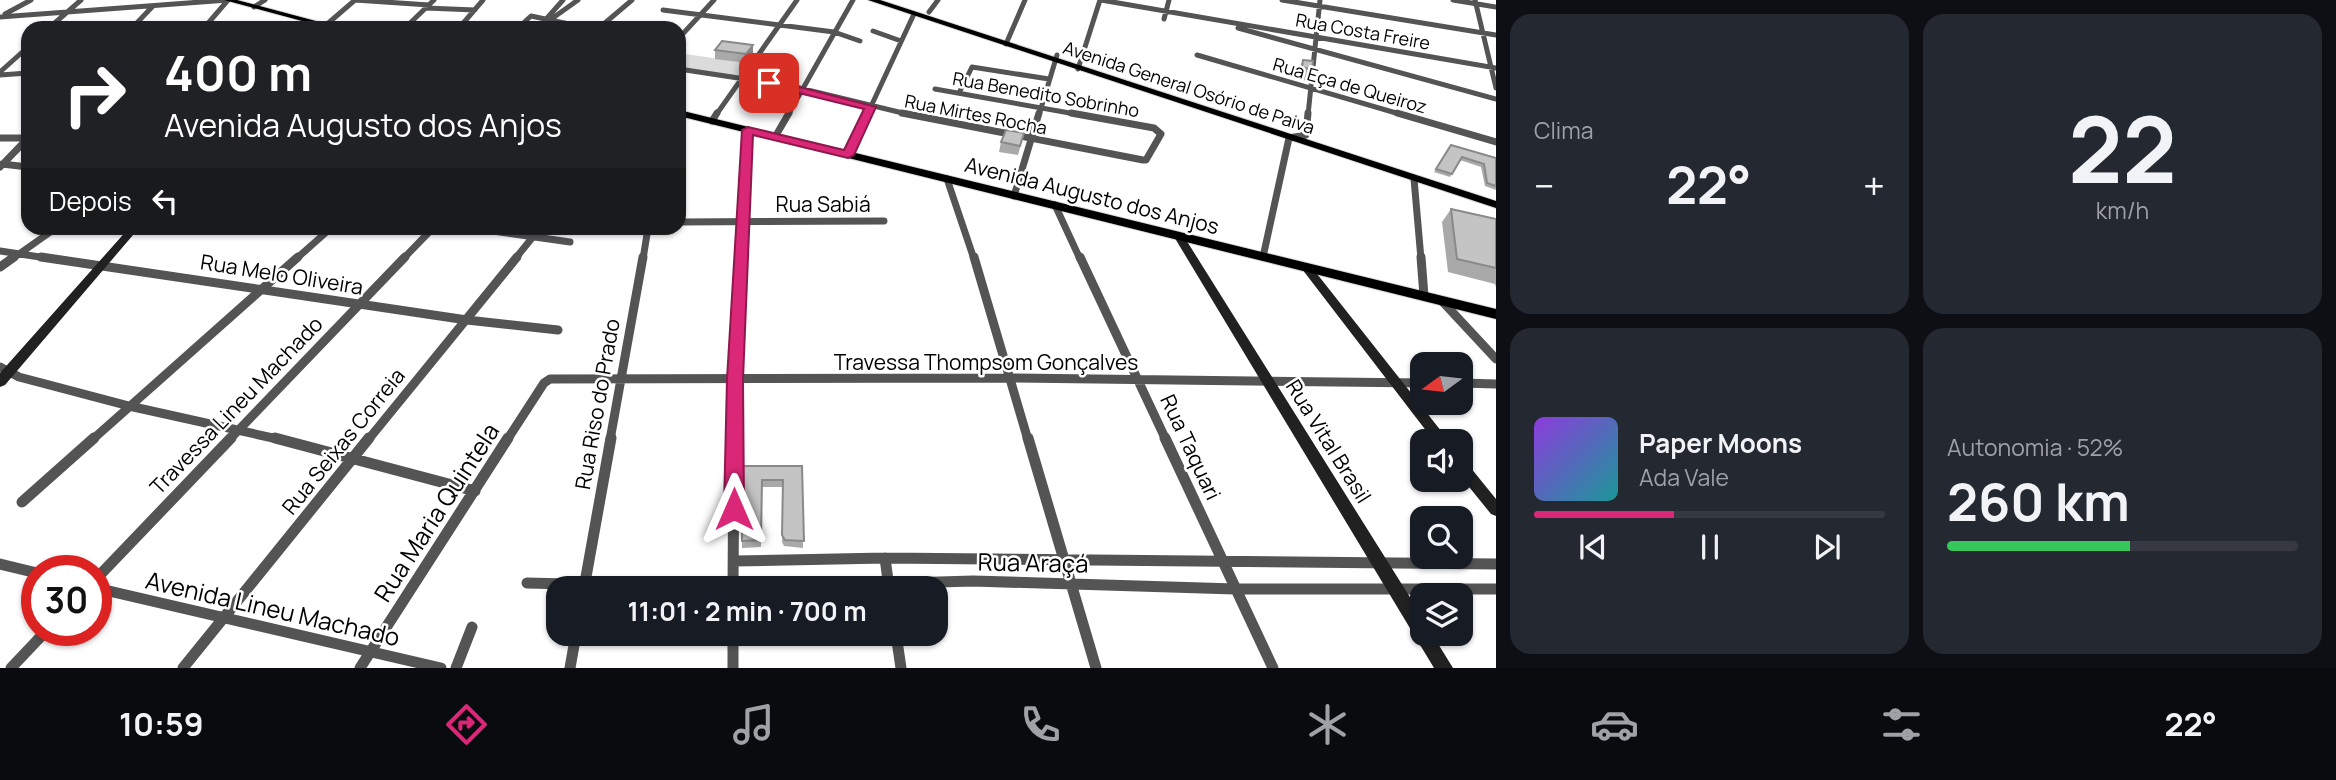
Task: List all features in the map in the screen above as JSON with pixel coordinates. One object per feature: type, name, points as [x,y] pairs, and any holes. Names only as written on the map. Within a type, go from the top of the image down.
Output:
[{"type":"main road","points":[[228,0],[303,21]]},
{"type":"main road","name":"Avenida General Osório de Paiva","points":[[872,0],[1007,41]]},
{"type":"main road","name":"Avenida General Osório de Paiva","points":[[889,0],[1289,138],[1496,205]]},
{"type":"main road","name":"Avenida General Osório de Paiva","points":[[1137,85],[1306,135],[1496,196]]},
{"type":"main road","name":"Avenida Augusto dos Anjos","points":[[686,115],[1496,314]]},
{"type":"street","points":[[0,16],[31,0]]},
{"type":"street","points":[[57,21],[81,0]]},
{"type":"street","points":[[139,21],[159,0]]},
{"type":"street","points":[[0,16],[228,0]]},
{"type":"street","points":[[210,21],[228,0]]},
{"type":"street","points":[[254,7],[265,0]]},
{"type":"street","points":[[331,21],[355,0],[430,4],[475,10]]},
{"type":"street","points":[[465,21],[483,0]]},
{"type":"street","points":[[548,19],[563,0]]},
{"type":"street","points":[[548,19],[578,0]]},
{"type":"street","points":[[607,21],[632,0]]},
{"type":"street","points":[[686,30],[714,0]]},
{"type":"street","points":[[712,121],[797,0]]},
{"type":"street","points":[[775,137],[853,0]]},
{"type":"street","points":[[929,12],[938,0]]},
{"type":"street","points":[[1007,41],[1025,0]]},
{"type":"street","points":[[1079,66],[1100,0]]},
{"type":"street","name":"Rua Costa Freire","points":[[1100,0],[1493,67]]},
{"type":"street","points":[[1164,19],[1168,0]]},
{"type":"street","points":[[1282,0],[1320,3],[1496,35]]},
{"type":"street","points":[[1453,0],[1496,7]]},
{"type":"street","points":[[1475,2],[1496,88]]},
{"type":"street","points":[[1263,257],[1289,138],[1306,135],[1320,3]]},
{"type":"street","points":[[412,21],[430,4]]},
{"type":"street","points":[[663,10],[834,32],[860,40]]},
{"type":"street","points":[[848,155],[914,13]]},
{"type":"street","points":[[1191,15],[1496,99]]},
{"type":"street","points":[[524,21],[527,17],[556,21]]},
{"type":"street","points":[[1221,22],[1277,32],[1276,38],[1223,23],[1221,22]]},
{"type":"street","points":[[873,31],[901,41]]},
{"type":"street","points":[[0,74],[21,54]]},
{"type":"street","name":"Rua Eça de Queiroz","points":[[1197,55],[1496,142]]},
{"type":"street","points":[[1014,195],[1056,58]]},
{"type":"street","points":[[959,93],[972,66],[1049,79]]},
{"type":"street","name":"Rua Mirtes Rocha","points":[[686,70],[801,89],[870,107],[1146,160]]},
{"type":"street","points":[[0,74],[21,73]]},
{"type":"street","name":"Rua Benedito Sobrinho","points":[[935,89],[1157,129],[1161,134],[1146,160]]},
{"type":"street","points":[[733,576],[735,379],[748,130]]},
{"type":"street","points":[[0,138],[21,138]]},
{"type":"street","points":[[1,165],[21,145]]},
{"type":"street","points":[[1,165],[21,166]]},
{"type":"street","points":[[947,179],[960,211],[1096,668]]},
{"type":"street","points":[[1414,179],[1424,296]]},
{"type":"street","name":"Rua Taquari","points":[[1055,205],[1273,668]]},
{"type":"street","name":"Rua Sabiá","points":[[686,222],[884,221]]},
{"type":"street","points":[[0,267],[46,235]]},
{"type":"street","points":[[0,382],[5,370],[128,235]]},
{"type":"street","points":[[22,502],[323,235]]},
{"type":"street","name":"Travessa Lineu Machado","points":[[112,562],[426,235]]},
{"type":"street","points":[[522,235],[570,242]]},
{"type":"street","name":"Rua Riso do Prado","points":[[586,576],[647,235]]},
{"type":"street","name":"Rua Vital Brasil","points":[[1178,235],[1444,668]]},
{"type":"street","name":"Rua Seixas Correia","points":[[183,668],[354,461],[532,237]]},
{"type":"street","name":"Rua Melo Oliveira","points":[[0,251],[467,320],[558,330]]},
{"type":"street","points":[[1306,267],[1433,429]]},
{"type":"street","points":[[1442,301],[1496,359]]},
{"type":"street","points":[[5,370],[19,377],[129,406],[240,429],[475,491]]},
{"type":"street","name":"Travessa Thompsom Gonçalves","points":[[548,380],[1009,378],[1410,383]]},
{"type":"street","name":"Rua Maria Quintela","points":[[360,668],[548,380]]},
{"type":"street","points":[[1474,383],[1496,384]]},
{"type":"street","points":[[1473,481],[1496,510]]},
{"type":"street","points":[[885,558],[888,576]]},
{"type":"street","name":"Rua Araçá","points":[[734,561],[885,558],[1496,564]]},
{"type":"street","points":[[0,565],[21,570]]},
{"type":"street","name":"Rua Araçá","points":[[527,583],[546,584]]},
{"type":"street","name":"Rua Araçá","points":[[948,585],[1070,583],[1236,589],[1496,589]]},
{"type":"street","name":"Avenida Lineu Machado","points":[[112,591],[441,668]]},
{"type":"street","points":[[456,668],[472,627]]},
{"type":"street","points":[[11,668],[32,646]]},
{"type":"street","points":[[570,668],[574,646]]},
{"type":"street","points":[[733,646],[733,668]]},
{"type":"street","points":[[898,646],[901,668]]},
{"type":"shaded area","points":[[686,54],[746,63],[739,76],[686,68]]},
{"type":"building","points":[[722,41],[753,45],[746,54],[715,50]]},
{"type":"building","points":[[1303,60],[1313,61],[1312,70],[1302,67]]},
{"type":"building","points":[[1006,130],[1024,133],[1020,146],[1001,142]]},
{"type":"building","points":[[1451,145],[1496,158],[1496,186],[1487,183],[1484,164],[1462,157],[1452,174],[1436,169]]},
{"type":"building","points":[[1451,209],[1496,219],[1496,268],[1457,259]]},
{"type":"building","points":[[743,466],[802,466],[804,541],[785,540],[782,535],[783,480],[762,480],[761,540],[742,541]]},
{"type":"route","points":[[734,509],[735,379],[748,130],[848,155],[870,107],[797,87],[769,83]]}]
